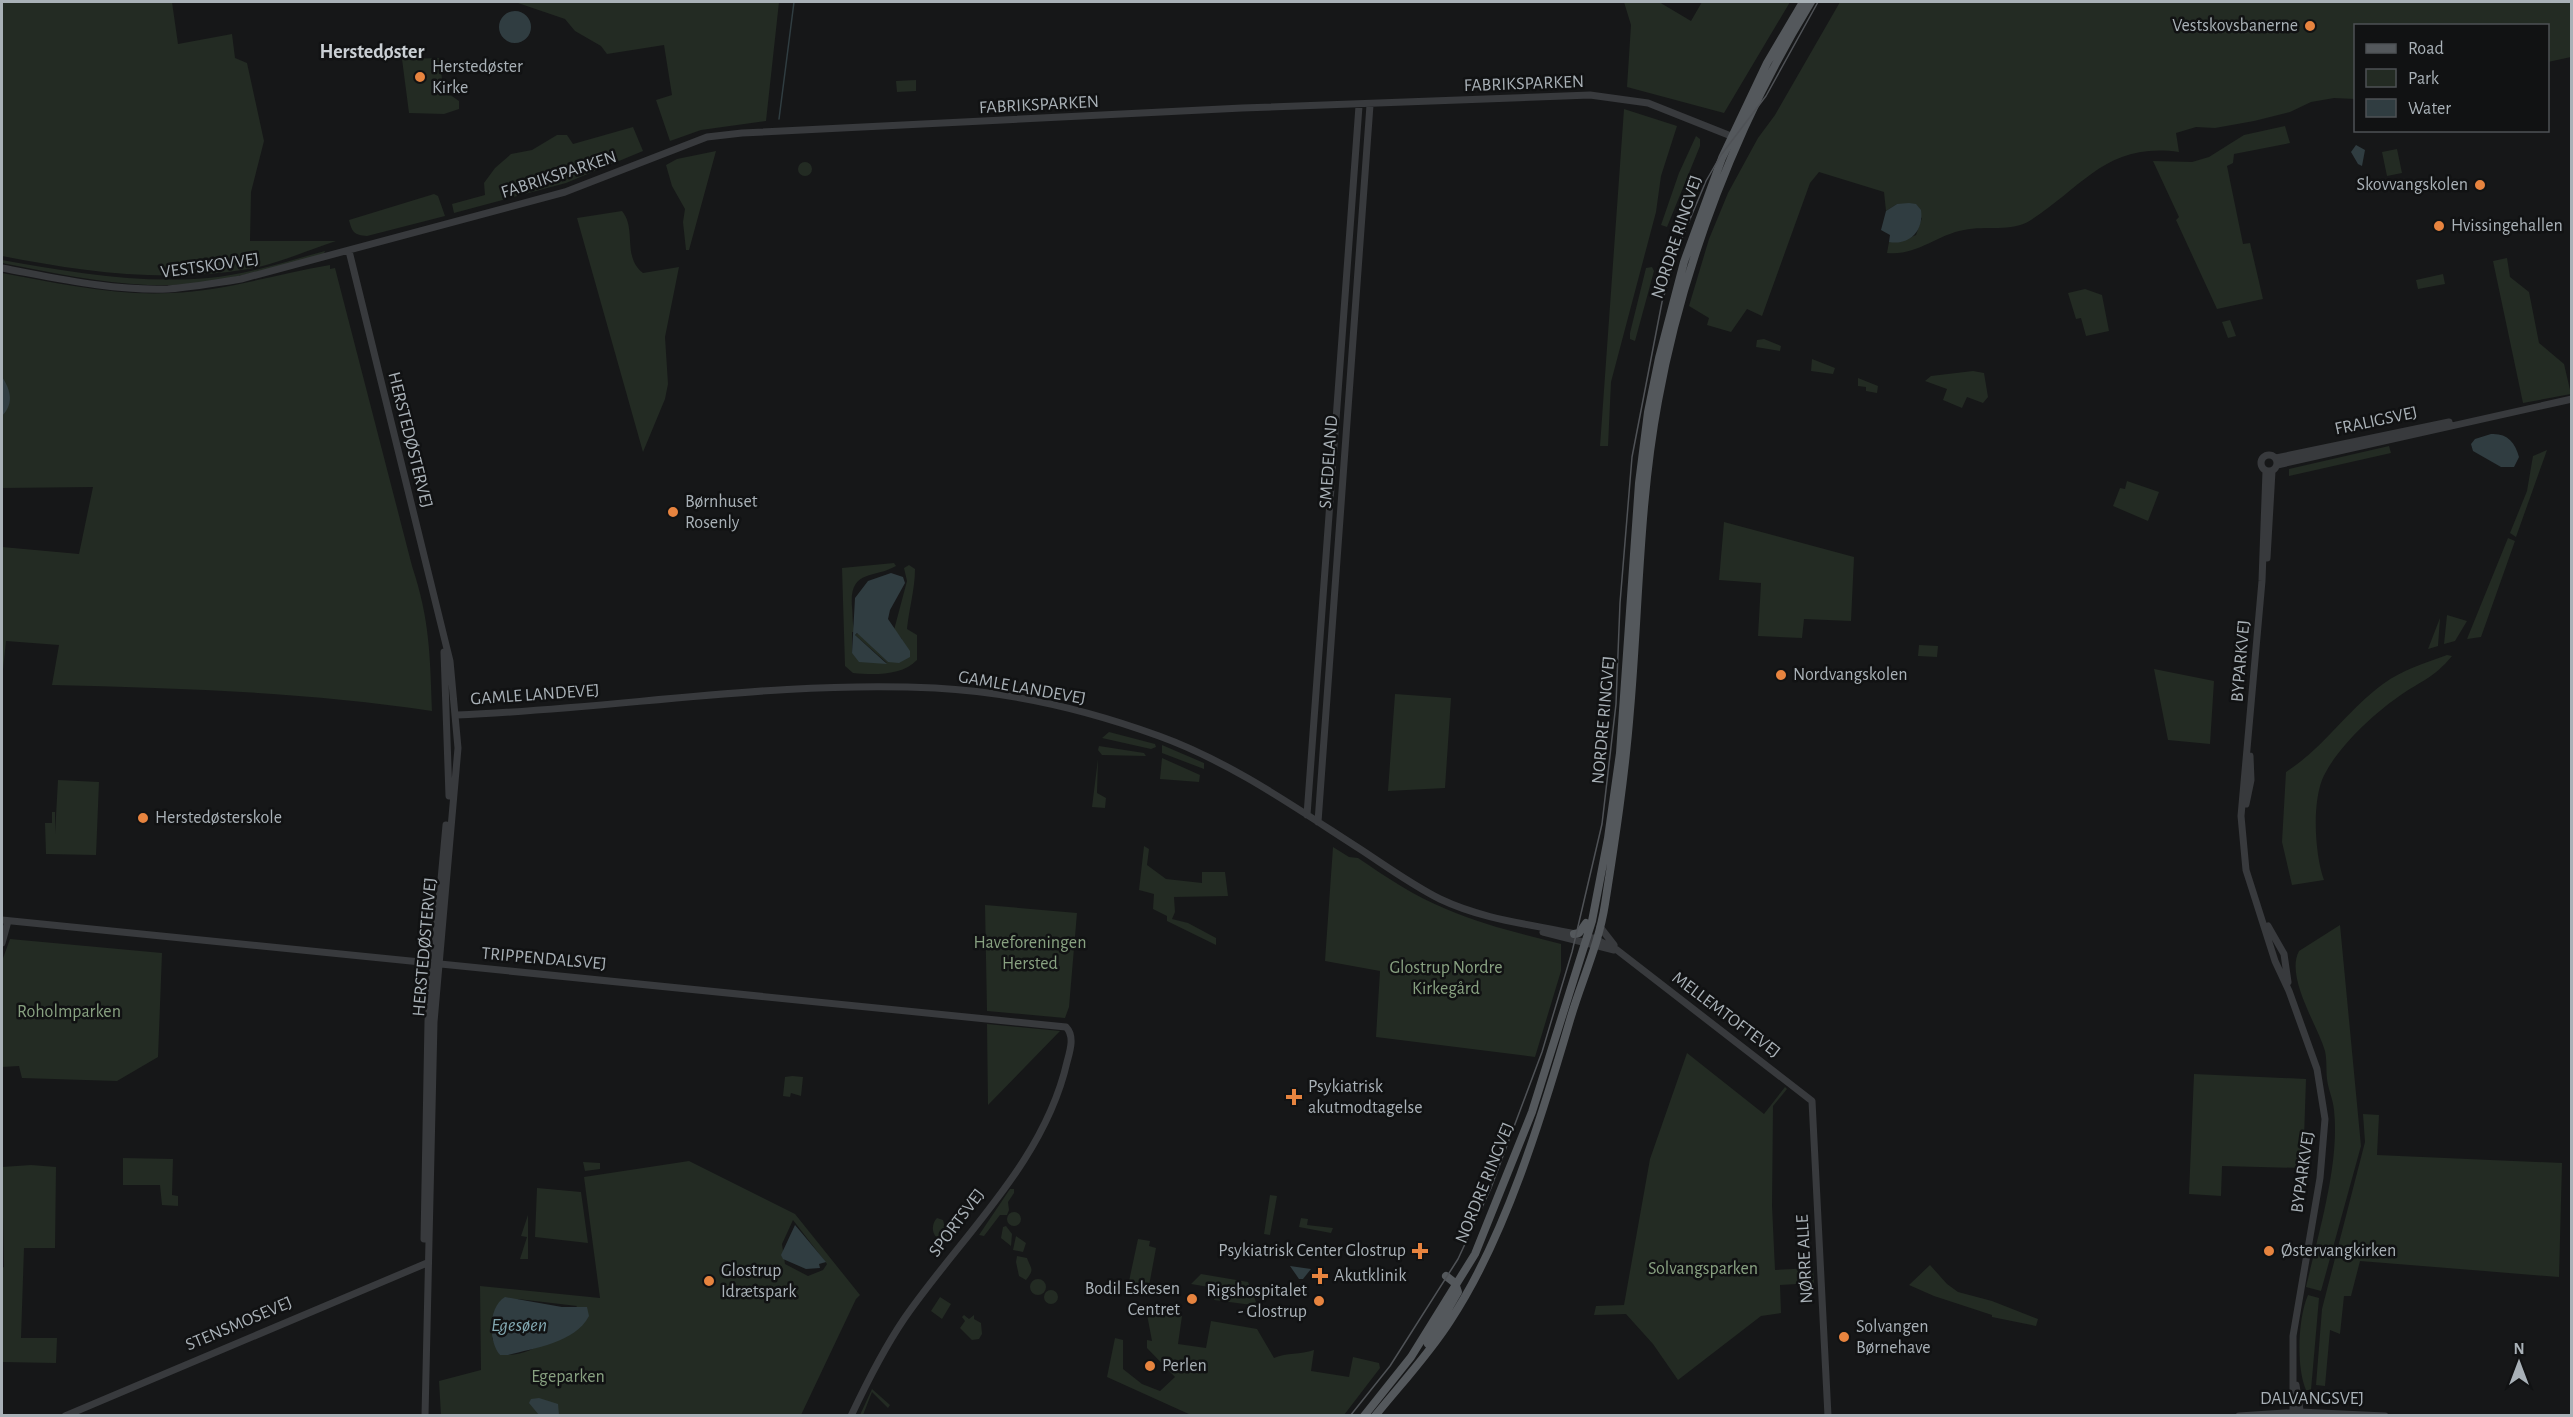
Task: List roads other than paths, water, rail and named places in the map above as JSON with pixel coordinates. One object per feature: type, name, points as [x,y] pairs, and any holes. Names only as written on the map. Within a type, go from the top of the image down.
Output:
[{"type":"main road","name":"NORDRE RINGVEJ","points":[[1375,1416],[1444,1330],[1471,1286],[1520,1171],[1575,1005],[1601,877],[1620,753],[1639,483],[1648,412],[1684,262],[1731,136],[1767,63],[1803,2]]},
{"type":"main road","name":"NORDRE RINGVEJ","points":[[1365,1416],[1411,1357],[1475,1254],[1544,1073],[1589,942],[1600,927],[1625,762],[1646,488],[1658,402],[1683,294],[1695,254],[1741,140],[1772,72],[1811,2]]},
{"type":"main road","points":[[1574,934],[1579,933],[1586,926],[1595,889],[1601,877]]},
{"type":"main road","points":[[1520,1171],[1529,1131],[1524,1125]]},
{"type":"main road","points":[[1419,1360],[1455,1300],[1457,1286],[1446,1276],[1458,1275],[1490,1218]]},
{"type":"street","name":"FABRIKSPARKEN","points":[[349,251],[565,192],[688,144],[727,134],[1242,108],[1612,96],[1665,109],[1741,140]]},
{"type":"street","name":"SMEDELAND","points":[[1318,822],[1370,105]]},
{"type":"street","name":"SMEDELAND","points":[[1307,815],[1359,106]]},
{"type":"street","name":"VESTSKOVVEJ","points":[[2,268],[110,286],[166,289],[241,279],[349,251]]},
{"type":"street","name":"HERSTEDØSTERVEJ","points":[[349,251],[450,661],[457,715],[458,748],[436,964]]},
{"type":"street","name":"FRALIGSVEJ","points":[[2273,466],[2571,399]]},
{"type":"street","points":[[1334,443],[1346,444]]},
{"type":"street","name":"BYPARKVEJ","points":[[2273,466],[2267,556],[2262,580],[2242,822],[2244,862],[2263,918],[2284,954],[2289,991],[2317,1068],[2325,1119],[2320,1178],[2299,1291],[2292,1362],[2296,1414]]},
{"type":"street","name":"HERSTEDØSTERVEJ","points":[[425,1416],[433,1032],[450,790],[447,689],[442,636]]},
{"type":"street","name":"GAMLE LANDEVEJ","points":[[457,715],[834,687],[936,688],[980,692],[1058,706],[1160,736],[1200,753],[1307,815],[1439,898],[1483,915],[1589,942]]},
{"type":"street","points":[[2,943],[5,921]]},
{"type":"street","name":"TRIPPENDALSVEJ","points":[[5,921],[1061,1025],[1070,1030],[1071,1042]]},
{"type":"street","name":"GAMLE LANDEVEJ","points":[[1531,927],[1574,934],[1589,942]]},
{"type":"street","name":"MELLEMTOFTEVEJ","points":[[1600,927],[1622,953],[1812,1101]]},
{"type":"street","name":"MELLEMTOFTEVEJ","points":[[1589,942],[1622,953]]},
{"type":"street","name":"SPORTSVEJ","points":[[851,1416],[866,1382],[904,1318],[1037,1141],[1062,1085],[1071,1042]]},
{"type":"street","name":"NØRRE ALLE","points":[[1812,1101],[1828,1416]]},
{"type":"street","name":"STENSMOSEVEJ","points":[[65,1416],[427,1263]]},
{"type":"street","name":"DALVANGSVEJ","points":[[2239,1416],[2296,1414],[2385,1416]]},
{"type":"water","points":[[515,11],[526,16],[531,27],[526,38],[515,43],[504,38],[499,27],[504,16]]},
{"type":"water","points":[[2356,145],[2365,150],[2362,166],[2358,164],[2351,152]]},
{"type":"water","points":[[1897,204],[1916,204],[1921,210],[1918,230],[1903,242],[1889,242],[1890,235],[1881,230],[1886,211]]},
{"type":"water","points":[[2,377],[10,402],[2,416]]},
{"type":"water","points":[[2491,434],[2502,435],[2513,443],[2519,457],[2514,467],[2501,467],[2473,451],[2471,444],[2475,439]]},
{"type":"water","points":[[891,573],[903,577],[905,583],[890,610],[888,619],[910,651],[910,657],[899,663],[888,662],[857,633],[855,635],[887,664],[859,662],[852,653],[855,598],[868,581]]},
{"type":"water","points":[[795,1225],[826,1262],[819,1264],[820,1268],[806,1269],[783,1259],[781,1255]]},
{"type":"water","points":[[1290,1266],[1311,1269],[1303,1279],[1299,1279]]},
{"type":"water","name":"Egesøen","points":[[505,1297],[562,1307],[587,1307],[589,1316],[574,1332],[553,1343],[500,1355],[493,1341],[492,1325],[495,1308]]},
{"type":"water","points":[[539,1398],[558,1404],[559,1415],[539,1415],[529,1403],[531,1399]]},
{"type":"waterway","points":[[779,119],[794,2]]},
{"type":"tram line","points":[[1350,1416],[1390,1366],[1458,1259],[1491,1188],[1542,1052],[1572,952],[1602,824],[1616,704],[1620,603],[1632,457],[1662,302],[1680,243],[1706,181],[1721,155],[1766,96],[1818,2]]},
{"type":"place","name":"Vestskovsbanerne","points":[[2310,26]]},
{"type":"place","name":"Herstedøster Kirke","points":[[420,77]]},
{"type":"place","name":"Skovvangskolen","points":[[2480,185]]},
{"type":"place","name":"Hvissingehallen","points":[[2439,226]]},
{"type":"place","name":"Børnhuset Rosenly","points":[[673,512]]},
{"type":"place","name":"Nordvangskolen","points":[[1781,675]]},
{"type":"place","name":"Herstedøsterskole","points":[[143,818]]},
{"type":"place","name":"Psykiatrisk akutmodtagelse","points":[[1294,1097]]},
{"type":"place","name":"Psykiatrisk Center Glostrup","points":[[1420,1251]]},
{"type":"place","name":"Østervangkirken","points":[[2269,1251]]},
{"type":"place","name":"Akutklinik","points":[[1320,1276]]},
{"type":"place","name":"Glostrup Idrætspark","points":[[709,1281]]},
{"type":"place","name":"Bodil Eskesen Centret","points":[[1192,1299]]},
{"type":"place","name":"Rigshospitalet - Glostrup","points":[[1319,1301]]},
{"type":"place","name":"Solvangen Børnehave","points":[[1844,1337]]},
{"type":"place","name":"Perlen","points":[[1150,1366]]},
{"type":"district","name":"Herstedøster","points":[[372,52]]},
{"type":"park label","name":"Haveforeningen Hersted","points":[[1030,953]]},
{"type":"park label","name":"Glostrup Nordre Kirkegård","points":[[1446,978]]},
{"type":"park label","name":"Roholmparken","points":[[69,1012]]},
{"type":"park label","name":"Solvangsparken","points":[[1703,1269]]},
{"type":"park label","name":"Egeparken","points":[[568,1377]]}]
